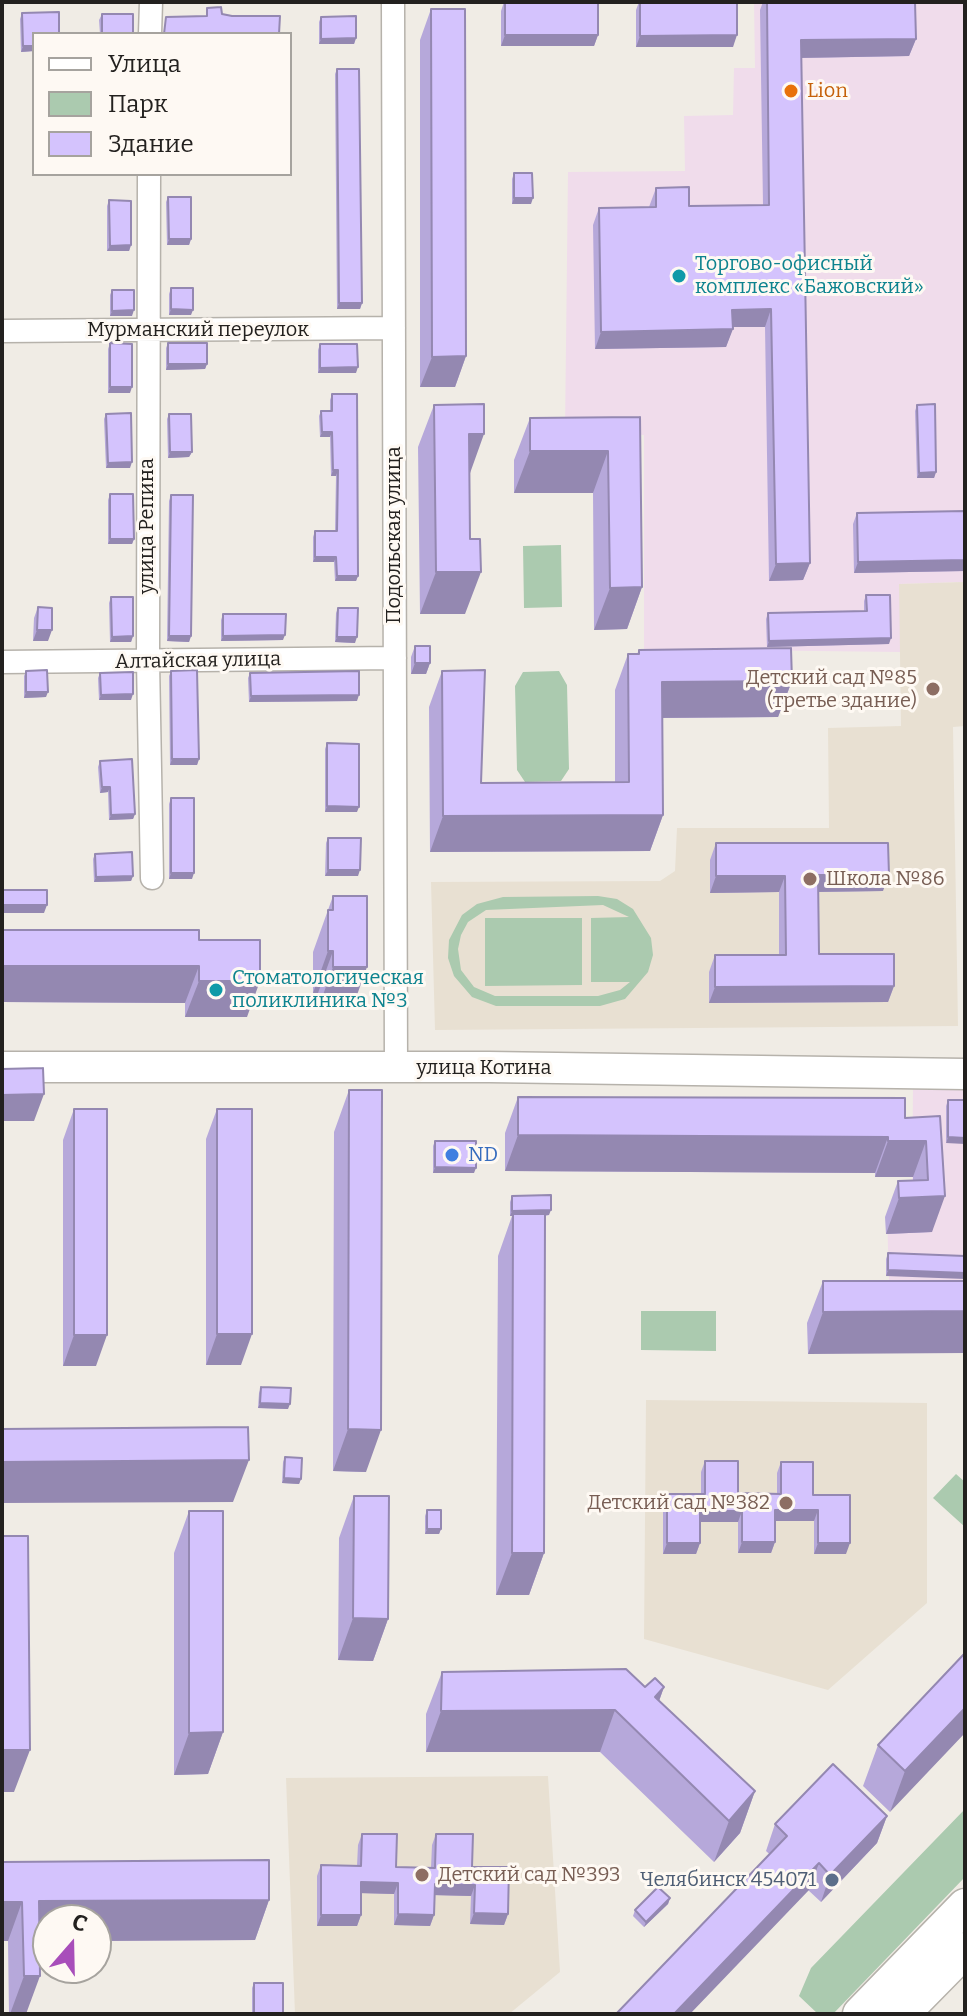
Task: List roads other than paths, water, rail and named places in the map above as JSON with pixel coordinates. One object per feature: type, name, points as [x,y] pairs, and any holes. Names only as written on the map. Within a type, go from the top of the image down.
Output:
[{"type":"main road","points":[[860,2014],[965,1906]]},
{"type":"main road","points":[[902,2014],[965,1950]]},
{"type":"street","points":[[150,32],[151,2]]},
{"type":"street","name":"Подольская улица","points":[[393,2],[396,1067]]},
{"type":"street","name":"улица Репина","points":[[149,176],[148,661],[152,878]]},
{"type":"street","name":"Мурманский переулок","points":[[2,331],[394,328]]},
{"type":"street","name":"Алтайская улица","points":[[2,662],[395,658]]},
{"type":"street","name":"улица Котина","points":[[2,1067],[396,1067],[965,1074]]},
{"type":"place","name":"Lion","points":[[791,91]]},
{"type":"place","name":"Торгово-офисный комплекс «Бажовский»","points":[[679,276]]},
{"type":"place","name":"Детский сад №85 (третье здание)","points":[[933,689]]},
{"type":"place","name":"Школа №86","points":[[810,879]]},
{"type":"place","name":"Стоматологическая поликлиника №3","points":[[216,990]]},
{"type":"place","name":"ND","points":[[452,1155]]},
{"type":"place","name":"Детский сад №382","points":[[786,1503]]},
{"type":"place","name":"Детский сад №393","points":[[422,1875]]},
{"type":"place","name":"Челябинск 454071","points":[[832,1880]]}]
